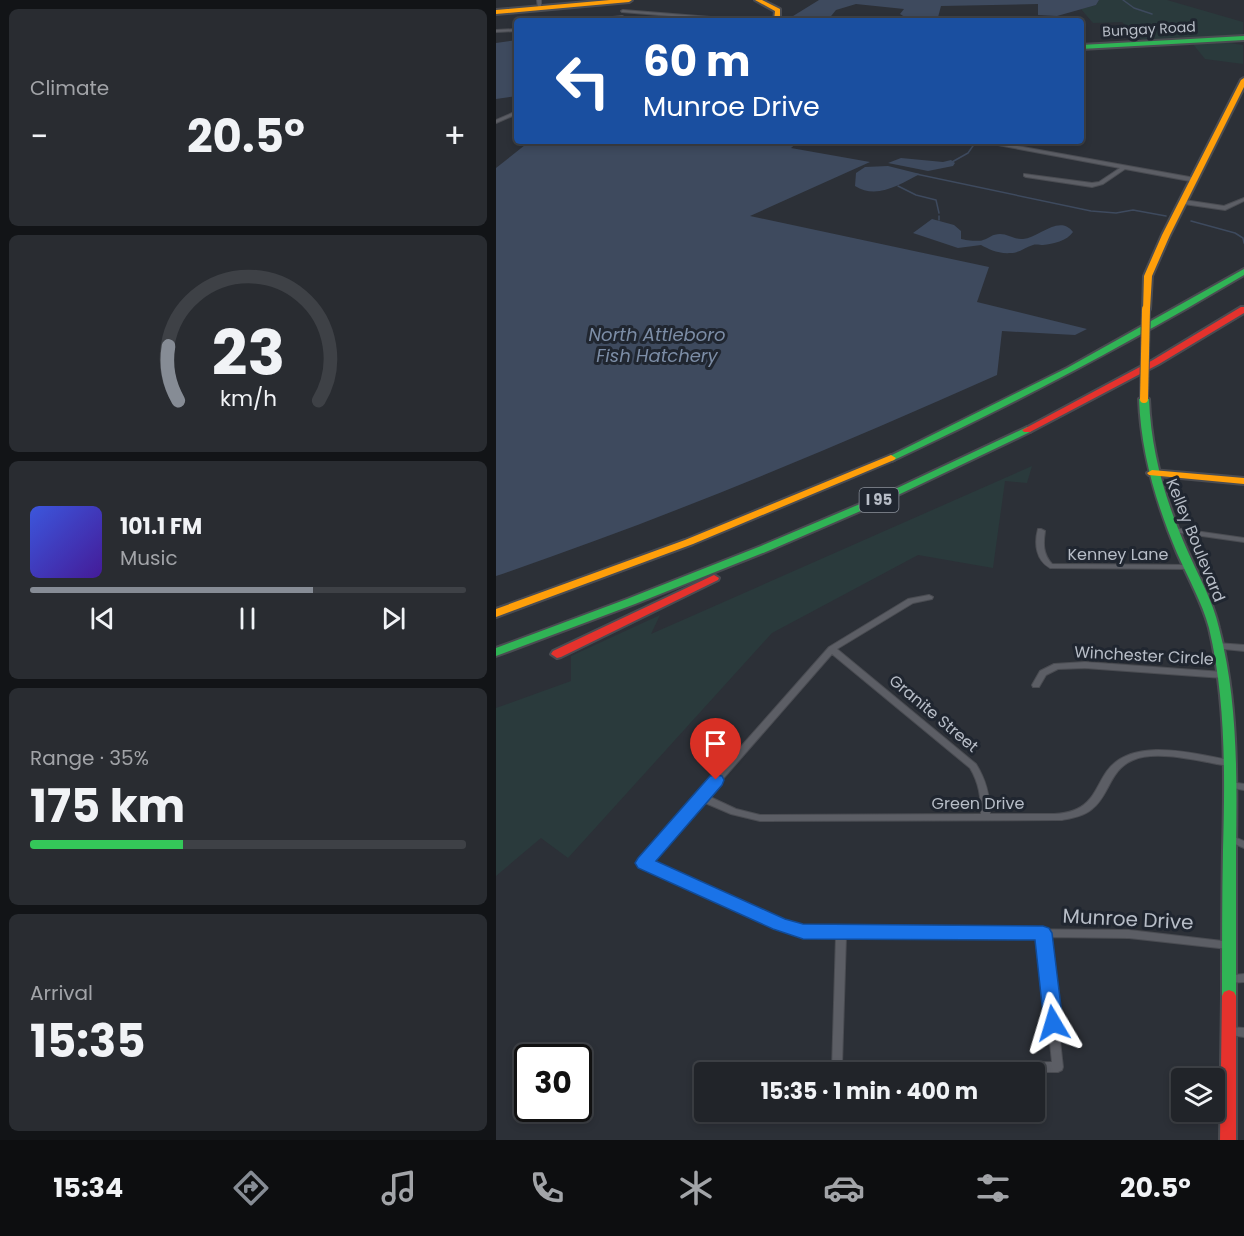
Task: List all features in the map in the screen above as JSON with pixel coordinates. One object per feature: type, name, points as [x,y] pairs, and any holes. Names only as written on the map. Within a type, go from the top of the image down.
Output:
[{"type":"main road","points":[[758,0],[778,10],[777,18]]},
{"type":"main road","points":[[496,12],[540,4],[591,2],[623,10]]},
{"type":"main road","name":"Bungay Road","points":[[1084,47],[1243,38]]},
{"type":"main road","name":"Bungay Road","points":[[1218,40],[1243,44]]},
{"type":"main road","name":"Kelley Boulevard","points":[[1228,1140],[1229,726],[1223,675],[1206,599],[1174,530],[1152,473],[1144,428],[1144,399],[1148,276],[1243,80]]},
{"type":"main road","name":"I 95","points":[[496,613],[727,526],[911,448],[1104,353],[1243,271]]},
{"type":"main road","name":"I 95","points":[[496,652],[697,576],[853,512],[1049,419],[1147,366],[1243,309]]},
{"type":"main road","points":[[1152,473],[1243,481]]},
{"type":"main road","points":[[557,654],[853,512]]},
{"type":"street","points":[[595,18],[623,10],[714,18]]},
{"type":"street","points":[[496,31],[514,30]]},
{"type":"street","points":[[496,122],[514,113]]},
{"type":"street","points":[[998,144],[1195,180]]},
{"type":"street","points":[[1026,175],[1092,186],[1101,183],[1124,167]]},
{"type":"street","points":[[1184,202],[1225,208],[1243,199]]},
{"type":"street","points":[[1174,530],[1243,540]]},
{"type":"street","name":"Kenney Lane","points":[[1041,531],[1038,548],[1043,560],[1050,566],[1190,567]]},
{"type":"street","points":[[701,797],[832,649],[851,635],[911,601],[929,597]]},
{"type":"street","points":[[1217,646],[1243,648]]},
{"type":"street","name":"Granite Street","points":[[832,649],[973,766],[983,780],[986,795],[986,818]]},
{"type":"street","name":"Winchester Circle","points":[[1036,685],[1043,674],[1057,666],[1085,665],[1223,675]]},
{"type":"street","name":"Green Drive","points":[[701,797],[751,817],[1054,818],[1079,814],[1096,801],[1106,781],[1119,764],[1141,754],[1229,763]]},
{"type":"street","points":[[1230,785],[1243,787]]},
{"type":"street","name":"Munroe Drive","points":[[701,797],[644,863],[791,929],[803,932],[1129,934],[1228,945]]},
{"type":"street","points":[[1229,838],[1243,845]]},
{"type":"street","points":[[841,932],[837,1070],[1058,1068],[1043,933]]},
{"type":"street","points":[[1228,979],[1243,978]]},
{"type":"street","points":[[1228,1031],[1243,1033]]},
{"type":"shaded area","points":[[1099,0],[1167,0],[1243,22],[1243,34],[1217,38],[1143,41],[1122,22],[1093,23],[1081,9],[1096,5]]},
{"type":"shaded area","points":[[1223,42],[1243,45],[1243,64],[1205,59],[1192,43]]},
{"type":"shaded area","points":[[1032,466],[1027,483],[1005,481],[993,568],[918,555],[772,633],[568,858],[541,838],[496,876],[496,708],[571,681],[571,656],[660,615],[651,634]]},
{"type":"water","points":[[819,0],[1099,0],[1096,5],[1057,16],[1038,15],[1038,4],[941,6],[938,18],[906,18],[900,14],[904,9],[856,4],[836,10],[829,18],[790,18]]},
{"type":"water","points":[[514,40],[514,96],[496,99],[496,43]]},
{"type":"water","name":"North Attleboro Fish Hatchery","points":[[796,144],[791,148],[870,162],[750,216],[989,267],[977,302],[1087,329],[1075,335],[1002,331],[997,375],[749,481],[560,554],[496,576],[496,168],[525,145]]},
{"type":"water","points":[[901,158],[943,162],[951,160],[955,163],[953,166],[928,171],[888,163]]},
{"type":"water","points":[[888,166],[920,174],[880,191],[863,190],[855,186],[856,173],[865,167]]},
{"type":"water","points":[[932,219],[954,225],[961,231],[961,239],[972,241],[981,241],[1000,234],[1017,239],[1029,238],[1049,228],[1062,225],[1073,232],[1064,240],[1055,243],[1034,245],[1014,253],[1002,253],[981,245],[958,248],[913,233]]},
{"type":"waterway","points":[[1123,0],[1134,8],[1152,14]]},
{"type":"waterway","points":[[952,162],[968,153],[974,144]]},
{"type":"waterway","points":[[916,174],[1091,211],[1116,213],[1133,210],[1166,216]]},
{"type":"waterway","points":[[898,186],[916,195],[936,200],[939,213]]},
{"type":"waterway","points":[[1191,221],[1235,233],[1243,238],[1244,243]]},
{"type":"traffic: fast","points":[[1084,47],[1244,38]]},
{"type":"traffic: fast","points":[[891,458],[1070,370],[1244,271]]},
{"type":"traffic: fast","points":[[1144,399],[1147,440],[1156,480],[1176,537],[1211,618],[1223,678],[1230,781],[1229,996]]},
{"type":"traffic: fast","points":[[496,652],[631,602],[831,521],[1027,430]]},
{"type":"traffic: slow","points":[[496,12],[629,0]]},
{"type":"traffic: slow","points":[[758,0],[778,10],[777,18]]},
{"type":"traffic: slow","points":[[1146,309],[1148,276],[1166,235],[1244,80]]},
{"type":"traffic: slow","points":[[1144,399],[1146,309]]},
{"type":"traffic: slow","points":[[496,613],[689,542],[891,458]]},
{"type":"traffic: slow","points":[[1152,473],[1244,481]]},
{"type":"traffic: jam","points":[[1027,430],[1156,362],[1244,309]]},
{"type":"traffic: jam","points":[[557,654],[714,578]]},
{"type":"traffic: jam","points":[[1228,1140],[1229,996]]},
{"type":"route","points":[[716,780],[644,863],[791,929],[803,932],[1043,933],[1053,1023]]}]
